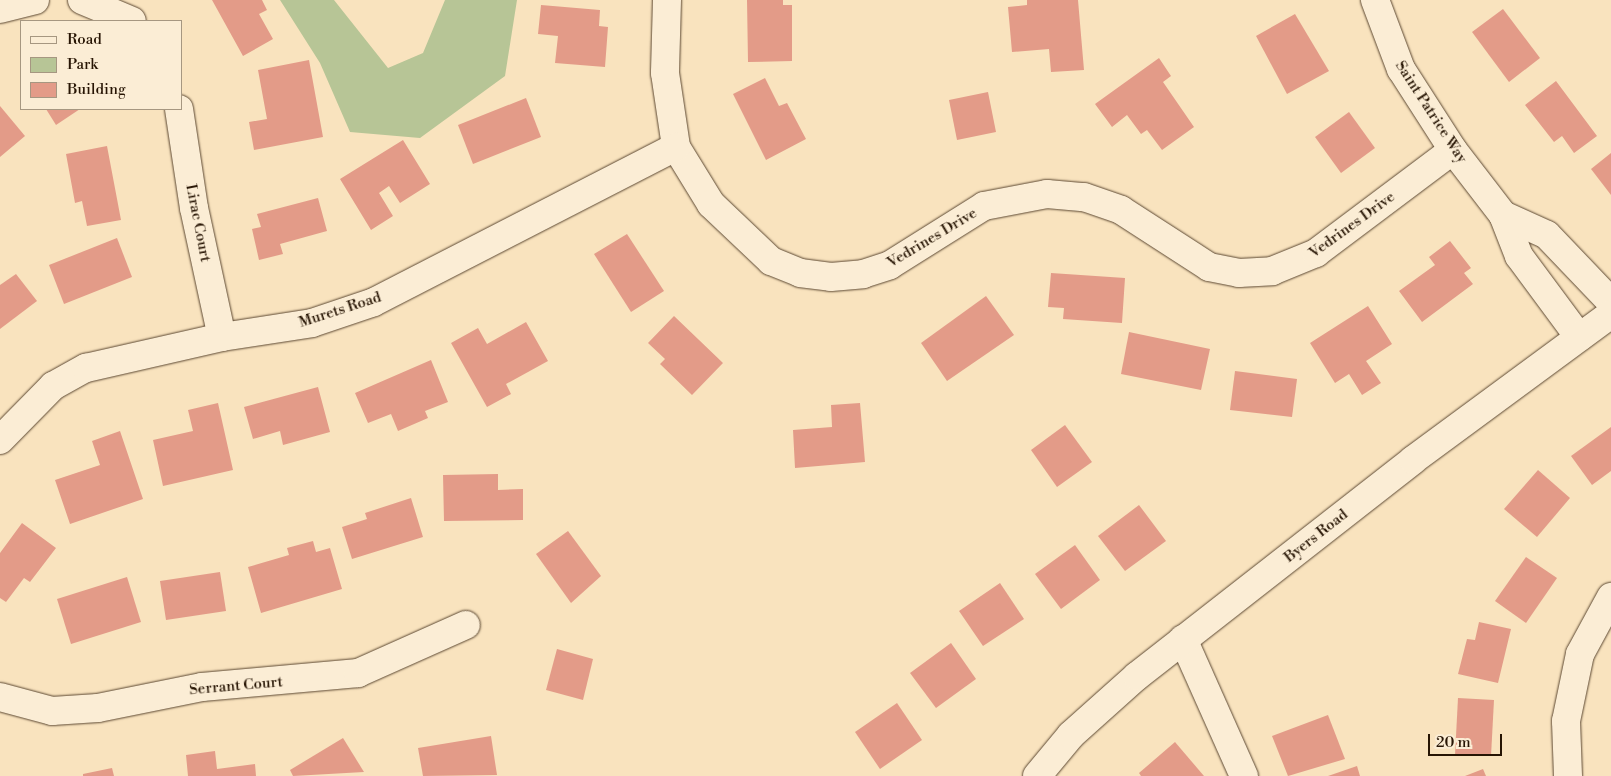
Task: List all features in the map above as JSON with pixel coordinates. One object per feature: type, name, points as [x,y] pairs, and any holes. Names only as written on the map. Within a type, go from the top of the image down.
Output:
[{"type":"street","points":[[0,9],[35,0]]},
{"type":"street","points":[[82,0],[130,20]]},
{"type":"street","name":"Vedrines Drive","points":[[667,0],[665,73],[676,147],[711,204],[771,261],[800,273],[831,277],[863,274],[890,265],[984,206],[1047,194],[1084,197],[1121,210],[1209,267],[1239,273],[1272,271],[1316,253],[1453,150]]},
{"type":"street","name":"Saint Patrice Way","points":[[1374,0],[1401,70],[1453,150],[1503,215],[1519,256],[1579,337]]},
{"type":"street","name":"Lirac Court","points":[[179,110],[194,208],[222,336]]},
{"type":"street","name":"Murets Road","points":[[0,440],[53,386],[86,368],[222,336],[312,322],[374,302],[676,147]]},
{"type":"street","name":"Saint Patrice Way","points":[[1503,215],[1547,235],[1611,302]]},
{"type":"street","name":"Byers Road","points":[[1037,776],[1071,735],[1184,639],[1611,314]]},
{"type":"street","points":[[1568,776],[1566,721],[1580,654],[1611,597]]},
{"type":"street","name":"Serrant Court","points":[[0,697],[52,711],[98,708],[202,687],[358,673],[466,625]]},
{"type":"street","points":[[1184,639],[1244,776]]},
{"type":"green space","points":[[280,0],[334,0],[388,68],[423,53],[445,0],[517,0],[505,76],[420,138],[350,132],[320,63]]},
{"type":"building","points":[[212,0],[262,0],[267,10],[259,14],[273,39],[243,56]]},
{"type":"building","points":[[747,0],[783,0],[783,5],[792,5],[792,61],[748,62]]},
{"type":"building","points":[[1027,0],[1078,0],[1084,70],[1051,72],[1049,49],[1012,52],[1008,7],[1027,5]]},
{"type":"building","points":[[541,5],[600,10],[599,26],[608,27],[605,67],[555,63],[558,36],[538,34]]},
{"type":"building","points":[[1503,9],[1540,58],[1509,82],[1472,32]]},
{"type":"building","points":[[1295,14],[1329,71],[1287,94],[1256,36]]},
{"type":"building","points":[[1159,58],[1171,76],[1163,82],[1194,127],[1162,150],[1147,130],[1141,134],[1127,115],[1112,127],[1095,104]]},
{"type":"building","points":[[309,60],[323,137],[254,150],[249,122],[267,119],[258,70]]},
{"type":"building","points":[[765,78],[779,106],[787,103],[806,139],[766,160],[733,94]]},
{"type":"building","points":[[1556,81],[1597,136],[1574,153],[1562,136],[1554,142],[1525,105]]},
{"type":"building","points":[[988,92],[996,132],[957,140],[949,100]]},
{"type":"building","points":[[526,98],[541,137],[473,164],[458,125]]},
{"type":"building","points":[[0,106],[25,136],[0,157]]},
{"type":"building","points":[[47,110],[78,110],[56,125]]},
{"type":"building","points":[[1349,112],[1375,148],[1341,173],[1315,137]]},
{"type":"building","points":[[403,140],[430,184],[400,203],[389,186],[379,193],[393,216],[371,230],[340,179]]},
{"type":"building","points":[[107,146],[121,220],[87,226],[82,201],[75,203],[66,154]]},
{"type":"building","points":[[1611,153],[1611,195],[1591,169]]},
{"type":"building","points":[[318,198],[327,231],[280,244],[283,254],[259,260],[252,229],[261,227],[257,214]]},
{"type":"building","points":[[627,234],[664,291],[631,312],[594,254]]},
{"type":"building","points":[[117,238],[132,277],[64,304],[49,265]]},
{"type":"building","points":[[1450,241],[1471,268],[1464,273],[1473,284],[1422,322],[1399,291],[1435,265],[1429,257]]},
{"type":"building","points":[[1051,273],[1125,278],[1122,323],[1063,319],[1064,308],[1048,307]]},
{"type":"building","points":[[16,274],[37,301],[0,329],[0,285]]},
{"type":"building","points":[[986,296],[1014,335],[947,381],[921,343]]},
{"type":"building","points":[[1368,306],[1392,344],[1366,361],[1381,383],[1362,395],[1349,374],[1335,383],[1310,343]]},
{"type":"building","points":[[674,316],[723,363],[692,395],[660,364],[665,359],[648,343]]},
{"type":"building","points":[[526,322],[548,361],[506,384],[511,394],[487,407],[451,343],[478,328],[487,344]]},
{"type":"building","points":[[1129,332],[1210,349],[1201,390],[1121,374]]},
{"type":"building","points":[[431,360],[448,402],[425,411],[428,418],[398,431],[391,414],[368,423],[355,393]]},
{"type":"building","points":[[1235,371],[1297,379],[1292,417],[1230,410]]},
{"type":"building","points":[[318,387],[330,432],[283,445],[280,431],[253,439],[244,407]]},
{"type":"building","points":[[218,403],[233,470],[163,486],[153,440],[193,431],[188,410]]},
{"type":"building","points":[[860,403],[865,462],[795,468],[793,430],[832,427],[831,405]]},
{"type":"building","points":[[1065,425],[1092,462],[1057,487],[1031,450]]},
{"type":"building","points":[[1611,427],[1611,471],[1592,485],[1571,456]]},
{"type":"building","points":[[120,431],[143,499],[70,524],[55,480],[100,465],[92,441]]},
{"type":"building","points":[[1538,470],[1570,498],[1537,537],[1504,509]]},
{"type":"building","points":[[498,474],[498,490],[523,489],[523,520],[444,521],[443,475]]},
{"type":"building","points":[[411,498],[423,537],[352,559],[342,527],[367,519],[365,513]]},
{"type":"building","points":[[1139,505],[1166,541],[1125,571],[1098,536]]},
{"type":"building","points":[[22,523],[56,548],[30,582],[24,578],[6,602],[0,598],[0,553]]},
{"type":"building","points":[[568,531],[601,576],[571,603],[536,554]]},
{"type":"building","points":[[313,541],[316,552],[330,548],[342,589],[261,613],[248,567],[289,555],[287,548]]},
{"type":"building","points":[[1075,545],[1100,580],[1061,609],[1035,574]]},
{"type":"building","points":[[1526,557],[1557,578],[1526,623],[1495,601]]},
{"type":"building","points":[[220,572],[226,611],[166,620],[160,581]]},
{"type":"building","points":[[127,577],[141,622],[71,644],[57,599]]},
{"type":"building","points":[[1000,583],[1024,619],[983,646],[959,611]]},
{"type":"building","points":[[1479,622],[1511,629],[1498,683],[1458,674],[1467,639],[1475,640]]},
{"type":"building","points":[[951,643],[976,679],[936,708],[910,673]]},
{"type":"building","points":[[557,649],[593,659],[583,700],[546,690]]},
{"type":"building","points":[[1458,698],[1494,700],[1491,756],[1455,755]]},
{"type":"building","points":[[897,703],[922,740],[880,769],[855,732]]},
{"type":"building","points":[[1328,715],[1345,759],[1288,776],[1272,736]]},
{"type":"building","points":[[491,736],[497,775],[423,776],[418,748]]},
{"type":"building","points":[[343,738],[364,772],[293,776],[290,770]]},
{"type":"building","points":[[1175,742],[1204,776],[1141,776],[1139,773]]},
{"type":"building","points":[[215,751],[217,769],[255,764],[256,776],[188,776],[186,755]]},
{"type":"building","points":[[1357,766],[1360,776],[1328,776]]},
{"type":"building","points":[[112,768],[114,776],[83,776],[83,774]]},
{"type":"building","points":[[1483,769],[1486,776],[1465,776]]}]
